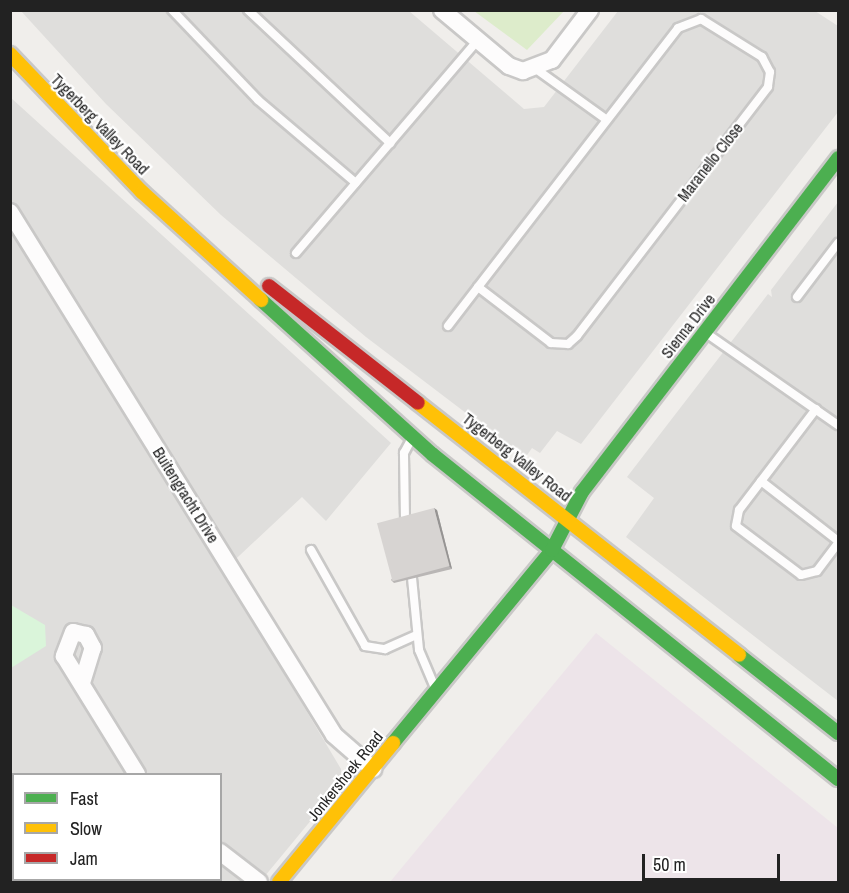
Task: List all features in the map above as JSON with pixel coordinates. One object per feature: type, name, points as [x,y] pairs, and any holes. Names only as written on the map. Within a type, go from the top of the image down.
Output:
[{"type":"main road","name":"Tygerberg Valley Road","points":[[10,54],[168,215],[413,436],[838,779]]},
{"type":"main road","name":"Sienna Drive","points":[[552,550],[567,517],[838,158]]},
{"type":"main road","name":"Tygerberg Valley Road","points":[[168,215],[281,295],[567,517],[838,733]]},
{"type":"main road","points":[[436,690],[552,550]]},
{"type":"main road","name":"Jonkershoek Road","points":[[279,882],[436,690]]},
{"type":"street","points":[[442,10],[508,66],[536,69],[552,60],[590,10]]},
{"type":"street","name":"Buitengracht Drive","points":[[10,212],[334,735],[373,769]]},
{"type":"street","points":[[82,683],[136,773]]},
{"type":"street","points":[[222,854],[259,882]]},
{"type":"lane","points":[[172,10],[258,100],[356,183]]},
{"type":"lane","points":[[248,10],[390,143]]},
{"type":"lane","name":"Maranello Close","points":[[448,326],[478,287],[607,120],[687,21],[708,22],[768,66],[764,93],[573,340],[551,344],[478,287]]},
{"type":"lane","points":[[296,253],[477,41]]},
{"type":"lane","points":[[536,69],[607,120]]},
{"type":"lane","points":[[797,297],[838,243]]},
{"type":"lane","points":[[705,332],[838,425]]},
{"type":"lane","points":[[761,481],[838,542],[817,571],[801,575],[739,531],[736,514],[761,481],[816,409]]},
{"type":"lane","points":[[405,519],[404,453],[413,436]]},
{"type":"lane","points":[[311,550],[365,646],[385,649],[416,635]]},
{"type":"lane","points":[[412,578],[416,635],[436,690]]},
{"type":"shaded area","points":[[21,11],[409,11],[524,109],[544,107],[618,11],[815,11],[838,26],[838,112],[581,444],[557,431],[540,453],[532,448],[525,458],[366,337],[221,215],[106,104]]},
{"type":"shaded area","points":[[10,97],[391,443],[326,521],[302,497],[223,571],[341,769],[341,784],[260,882],[11,882]]},
{"type":"shaded area","points":[[838,202],[838,701],[626,537],[654,498],[627,477],[768,294],[772,297],[771,290]]},
{"type":"shaded area","points":[[596,633],[838,828],[838,882],[390,882]]},
{"type":"green space","points":[[474,11],[564,11],[527,50]]},
{"type":"green space","points":[[11,605],[45,625],[46,646],[11,668]]},
{"type":"building","points":[[434,508],[450,566],[393,581],[377,523]]},
{"type":"traffic: fast","points":[[393,743],[552,550],[582,492],[838,158]]},
{"type":"traffic: fast","points":[[261,300],[432,454],[838,779]]},
{"type":"traffic: fast","points":[[739,655],[838,733]]},
{"type":"traffic: slow","points":[[10,54],[142,192],[261,300]]},
{"type":"traffic: slow","points":[[418,403],[739,655]]},
{"type":"traffic: slow","points":[[279,882],[393,743]]},
{"type":"traffic: jam","points":[[269,286],[418,403]]}]
